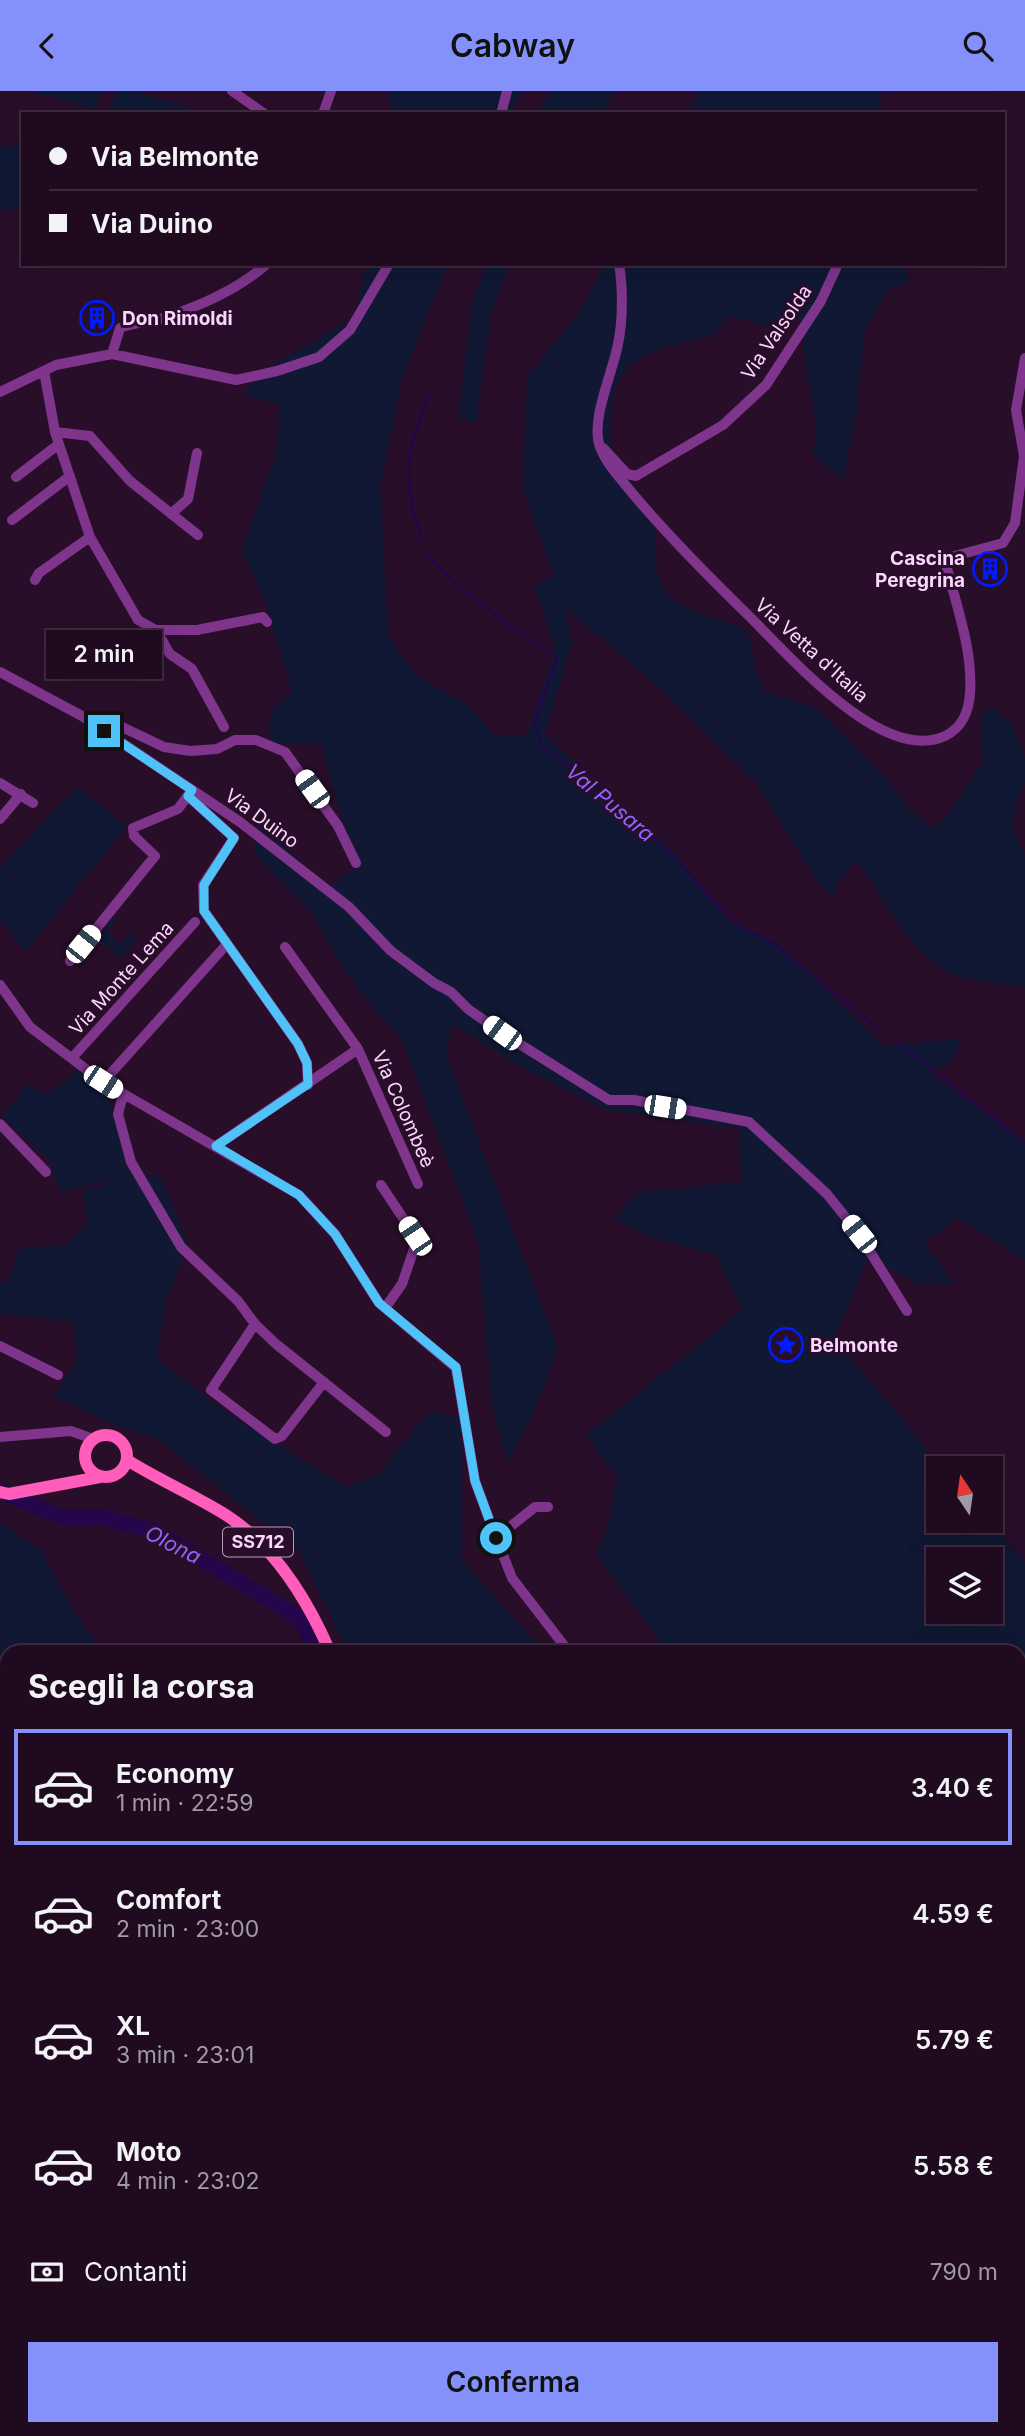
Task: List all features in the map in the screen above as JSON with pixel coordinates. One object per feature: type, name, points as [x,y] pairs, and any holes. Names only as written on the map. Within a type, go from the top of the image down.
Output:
[{"type":"main road","name":"SS712","points":[[90,1442],[105,1435],[117,1438],[125,1448],[127,1460],[229,1517],[282,1567],[326,1645]]},
{"type":"main road","points":[[65,1484],[85,1459],[90,1442]]},
{"type":"main road","points":[[85,1459],[90,1471],[100,1477]]},
{"type":"main road","points":[[119,1473],[127,1460]]},
{"type":"main road","name":"SS712","points":[[0,1492],[9,1494],[119,1473],[146,1473]]},
{"type":"street","points":[[232,91],[262,112]]},
{"type":"street","points":[[324,112],[331,91]]},
{"type":"street","points":[[501,112],[507,91]]},
{"type":"street","points":[[112,354],[120,328],[161,319],[214,298],[249,280],[265,266]]},
{"type":"street","points":[[0,392],[57,365],[112,354],[236,380],[276,371],[319,357],[350,330],[388,266]]},
{"type":"street","points":[[598,443],[597,428],[619,342],[619,266]]},
{"type":"street","name":"Via Valsolda","points":[[598,443],[627,474],[636,476],[664,463],[723,425],[766,385],[821,301],[837,266]]},
{"type":"street","name":"Via Vetta d'Italia","points":[[598,443],[606,462],[672,541],[815,681],[877,728],[911,740],[942,737],[962,723],[970,692],[970,661],[947,568],[951,557],[1003,543],[1015,523],[1024,456],[1016,410],[1025,358]]},
{"type":"street","points":[[44,371],[55,432],[90,537],[138,620],[156,630],[197,630],[263,617],[267,622]]},
{"type":"street","points":[[55,432],[90,436],[130,481],[198,535]]},
{"type":"street","points":[[16,477],[60,444]]},
{"type":"street","points":[[172,514],[188,499],[197,453]]},
{"type":"street","points":[[12,520],[70,477]]},
{"type":"street","points":[[35,580],[39,573],[90,537]]},
{"type":"street","points":[[156,630],[170,654],[192,669],[224,727]]},
{"type":"street","points":[[0,670],[33,682]]},
{"type":"street","name":"Via Duino","points":[[0,670],[67,704],[190,793],[240,821],[349,907],[391,951],[434,983],[451,992],[468,1009],[502,1033],[609,1100],[634,1100],[749,1122],[827,1194],[859,1234],[907,1311]]},
{"type":"street","points":[[82,716],[99,716],[164,747],[190,751],[217,749],[235,740],[256,740],[285,752],[338,826],[356,863]]},
{"type":"street","points":[[0,783],[33,803]]},
{"type":"street","points":[[70,961],[155,856],[134,836],[133,828],[171,814],[190,793],[234,838],[212,870],[203,894],[204,911],[298,1044],[307,1063],[308,1084]]},
{"type":"street","points":[[0,819],[21,794]]},
{"type":"street","name":"Via Monte Lema","points":[[72,1058],[195,922]]},
{"type":"street","points":[[103,1082],[227,944]]},
{"type":"street","name":"Via Colombeè","points":[[285,947],[358,1049],[383,1111],[418,1184]]},
{"type":"street","points":[[0,985],[30,1027],[103,1082],[278,1181],[315,1210],[385,1308],[456,1367],[475,1481],[496,1538],[512,1578],[564,1645]]},
{"type":"street","name":"Via Colombeè","points":[[216,1146],[358,1049]]},
{"type":"street","points":[[122,1094],[118,1114],[131,1162],[181,1247],[238,1301],[255,1324],[386,1432]]},
{"type":"street","points":[[0,1124],[46,1172]]},
{"type":"street","points":[[380,1185],[415,1236],[416,1243],[402,1285],[385,1308]]},
{"type":"street","points":[[255,1324],[211,1390],[275,1439],[282,1436],[324,1382]]},
{"type":"street","points":[[0,1346],[58,1375]]},
{"type":"street","points":[[0,1437],[71,1431],[90,1442]]},
{"type":"street","points":[[496,1538],[535,1507],[548,1507]]},
{"type":"shaded area","points":[[28,91],[100,91],[95,109]]},
{"type":"shaded area","points":[[116,91],[133,91],[204,112],[110,112]]},
{"type":"shaded area","points":[[389,91],[521,91],[512,112],[390,112]]},
{"type":"shaded area","points":[[550,91],[614,91],[603,112],[538,112]]},
{"type":"shaded area","points":[[700,91],[881,91],[880,112],[688,112]]},
{"type":"shaded area","points":[[21,144],[21,207],[0,211],[0,147]]},
{"type":"shaded area","points":[[366,266],[447,266],[403,375],[380,486],[388,635],[418,676],[469,706],[495,736],[526,736],[555,650],[534,584],[554,576],[523,490],[527,378],[581,309],[604,266],[904,266],[910,281],[888,290],[864,331],[857,411],[843,481],[812,453],[817,430],[798,316],[767,326],[728,316],[714,336],[660,349],[645,356],[621,377],[614,393],[610,424],[611,445],[622,471],[644,498],[652,513],[657,572],[665,590],[683,606],[728,622],[749,633],[757,676],[765,691],[811,706],[828,720],[885,778],[909,808],[931,828],[943,821],[983,762],[980,718],[990,707],[1012,723],[1025,759],[1025,783],[1015,804],[1014,832],[1025,856],[1025,988],[961,977],[928,957],[901,927],[857,861],[839,881],[833,898],[816,879],[755,781],[662,690],[565,608],[573,641],[544,734],[676,854],[727,920],[777,943],[884,1046],[962,1039],[951,1063],[930,1073],[1025,1144],[1025,1261],[958,1217],[924,1243],[955,1285],[916,1283],[868,1258],[834,1338],[933,1456],[926,1456],[926,1533],[999,1533],[1025,1563],[1025,1645],[662,1645],[596,1554],[605,1534],[618,1479],[585,1436],[742,1310],[715,1254],[649,1237],[614,1219],[639,1193],[741,1181],[739,1129],[604,1109],[523,1068],[452,1024],[446,1056],[558,1348],[533,1415],[507,1462],[492,1405],[478,1242],[401,1038],[358,990],[306,906],[254,854],[258,821],[327,888],[361,863],[342,821],[321,744],[269,744],[271,711],[292,693],[264,598],[242,550],[276,454],[280,405],[243,395],[260,372],[353,318]]},
{"type":"shaded area","points":[[486,266],[509,266],[491,313],[476,423],[458,418],[474,295]]},
{"type":"shaded area","points":[[76,787],[127,826],[26,951],[0,920],[0,868]]},
{"type":"shaded area","points":[[112,917],[116,921],[107,933],[121,944],[130,933],[136,939],[122,959],[98,939]]},
{"type":"shaded area","points":[[78,1068],[100,1086],[110,1104],[133,1175],[127,1177],[160,1175],[188,1243],[166,1302],[157,1358],[225,1411],[345,1487],[376,1476],[430,1411],[461,1419],[462,1559],[538,1645],[345,1645],[299,1551],[158,1439],[111,1424],[54,1396],[78,1359],[72,1321],[0,1314],[0,1281],[8,1284],[19,1247],[64,1246],[88,1222],[83,1191],[124,1178],[60,1192],[47,1157],[1,1117],[27,1084],[49,1095]]},
{"type":"shaded area","points":[[0,1523],[40,1549],[79,1619],[99,1645],[0,1645]]},
{"type":"waterway","name":"Val Pusara","points":[[422,540],[411,500],[409,466],[415,433],[430,394]]},
{"type":"waterway","name":"Val Pusara","points":[[426,550],[467,593],[557,657],[534,722],[544,748],[592,784],[678,860],[708,896],[741,926],[778,947],[880,1030]]},
{"type":"waterway","name":"Val Pusara","points":[[898,1042],[1025,1143]]},
{"type":"waterway","name":"Olona","points":[[0,1491],[61,1517],[103,1518],[155,1531],[295,1615],[306,1628],[312,1645]]},
{"type":"place","name":"Don Rimoldi","points":[[97,318]]},
{"type":"place","name":"Cascina Peregrina","points":[[990,569]]},
{"type":"place","name":"Belmonte","points":[[786,1345]]},
{"type":"route","points":[[104,731],[192,790],[188,796],[234,838],[204,885],[204,911],[298,1044],[307,1063],[308,1084],[216,1146],[299,1195],[335,1234],[358,1266],[379,1303],[456,1367],[475,1481],[496,1538]]}]
